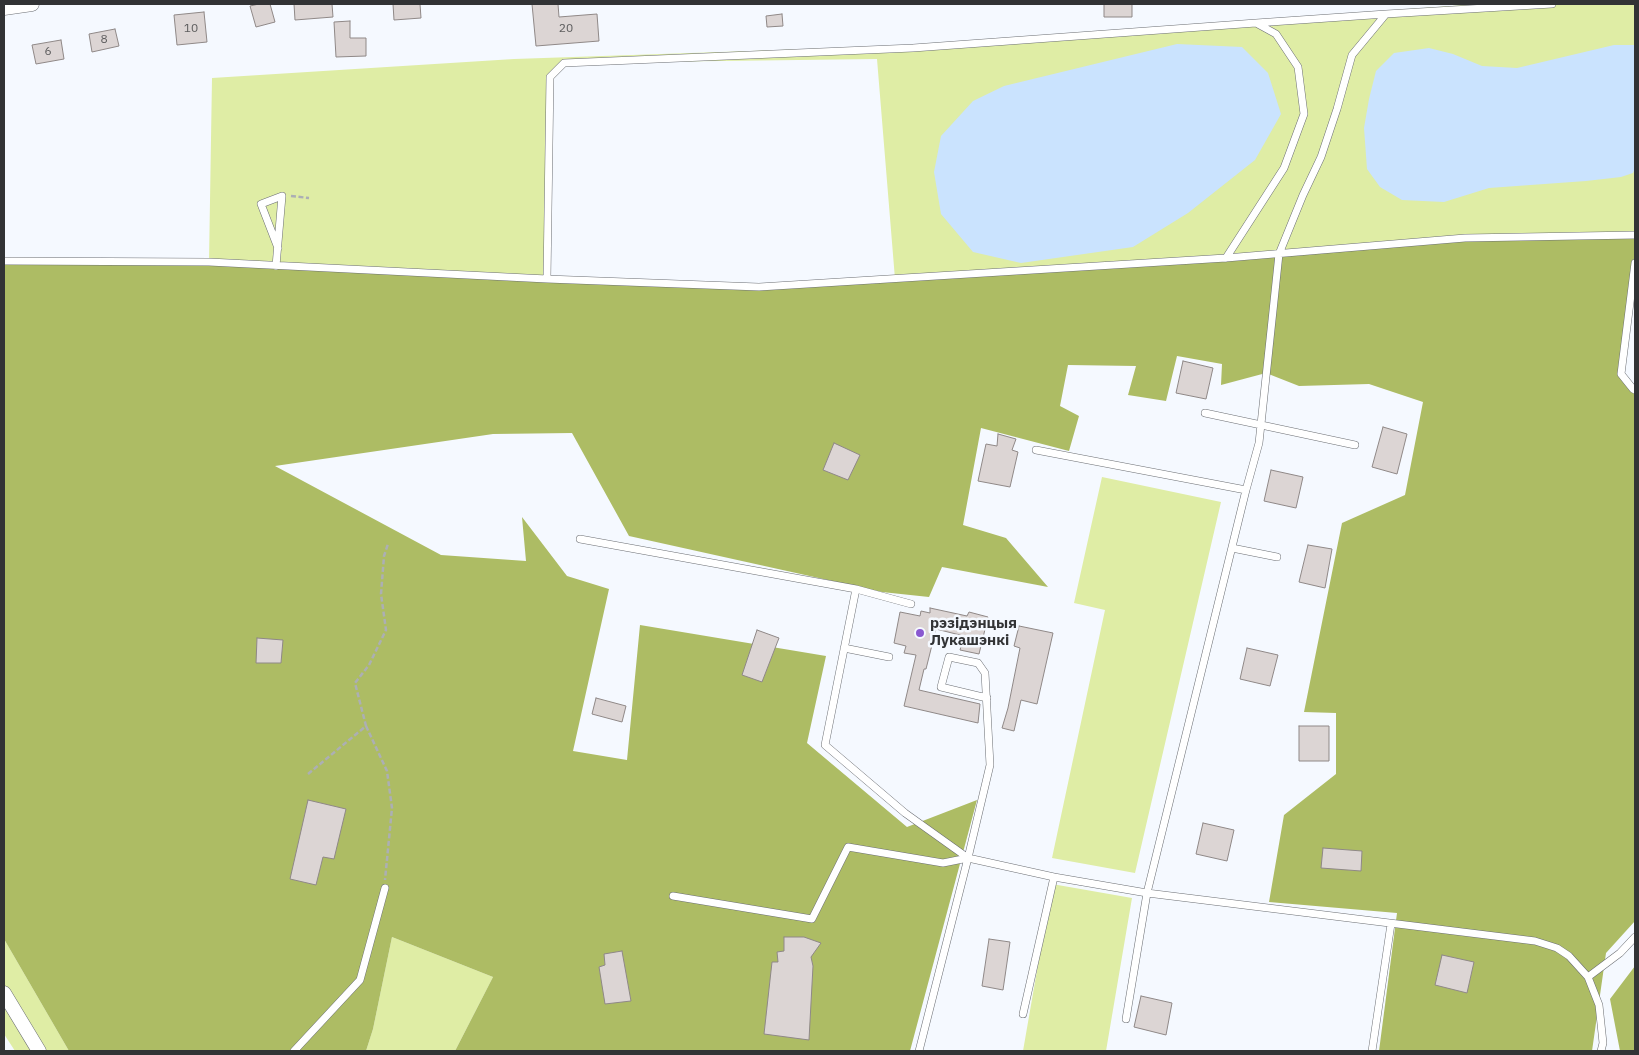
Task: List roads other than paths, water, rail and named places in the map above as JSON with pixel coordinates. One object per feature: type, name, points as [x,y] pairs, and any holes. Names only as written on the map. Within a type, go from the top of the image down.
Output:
[{"type":"street","points":[[4,8],[32,4]]},
{"type":"street","points":[[4,993],[39,1051]]},
{"type":"lane","points":[[547,279],[550,77],[564,63],[913,48],[1552,4]]},
{"type":"lane","points":[[1126,1019],[1147,893],[1259,443],[1279,254],[1321,157],[1352,55],[1386,14]]},
{"type":"lane","points":[[1226,258],[1284,168],[1304,114],[1298,67],[1276,34],[1256,23]]},
{"type":"lane","points":[[276,266],[278,248],[282,196],[261,204],[278,248]]},
{"type":"lane","points":[[4,261],[209,262],[547,279],[759,287],[1226,258],[1465,238],[1635,235]]},
{"type":"lane","points":[[1635,263],[1621,374],[1635,390]]},
{"type":"lane","points":[[1205,413],[1355,445]]},
{"type":"lane","points":[[1036,450],[1246,490]]},
{"type":"lane","points":[[580,539],[856,589],[911,604]]},
{"type":"lane","points":[[1232,548],[1277,557]]},
{"type":"lane","points":[[856,589],[825,745],[905,813],[968,858],[1054,877],[1147,893],[1536,941],[1557,948],[1569,956],[1588,977],[1599,1005],[1603,1043],[1601,1051]]},
{"type":"lane","points":[[844,648],[889,657]]},
{"type":"lane","points":[[919,1051],[990,765],[986,673],[978,663],[949,657],[941,687],[987,698]]},
{"type":"lane","points":[[673,896],[812,919],[848,847],[943,863],[968,858]]},
{"type":"lane","points":[[1023,1014],[1054,877]]},
{"type":"lane","points":[[294,1051],[360,980],[385,888]]},
{"type":"lane","points":[[1372,1051],[1391,924]]},
{"type":"lane","points":[[1588,977],[1620,953],[1635,937]]},
{"type":"water","points":[[1177,44],[1242,47],[1268,73],[1281,114],[1255,160],[1188,213],[1133,247],[1021,263],[973,252],[941,214],[934,172],[941,136],[973,101],[1004,86]]},
{"type":"water","points":[[1614,45],[1635,45],[1635,168],[1633,173],[1621,177],[1586,181],[1489,188],[1444,202],[1402,200],[1380,187],[1367,169],[1364,128],[1369,99],[1376,71],[1394,53],[1429,48],[1453,54],[1482,66],[1517,68]]},
{"type":"place","name":"рэзідэнцыя Лукашэнкі","points":[[920,633]]}]
